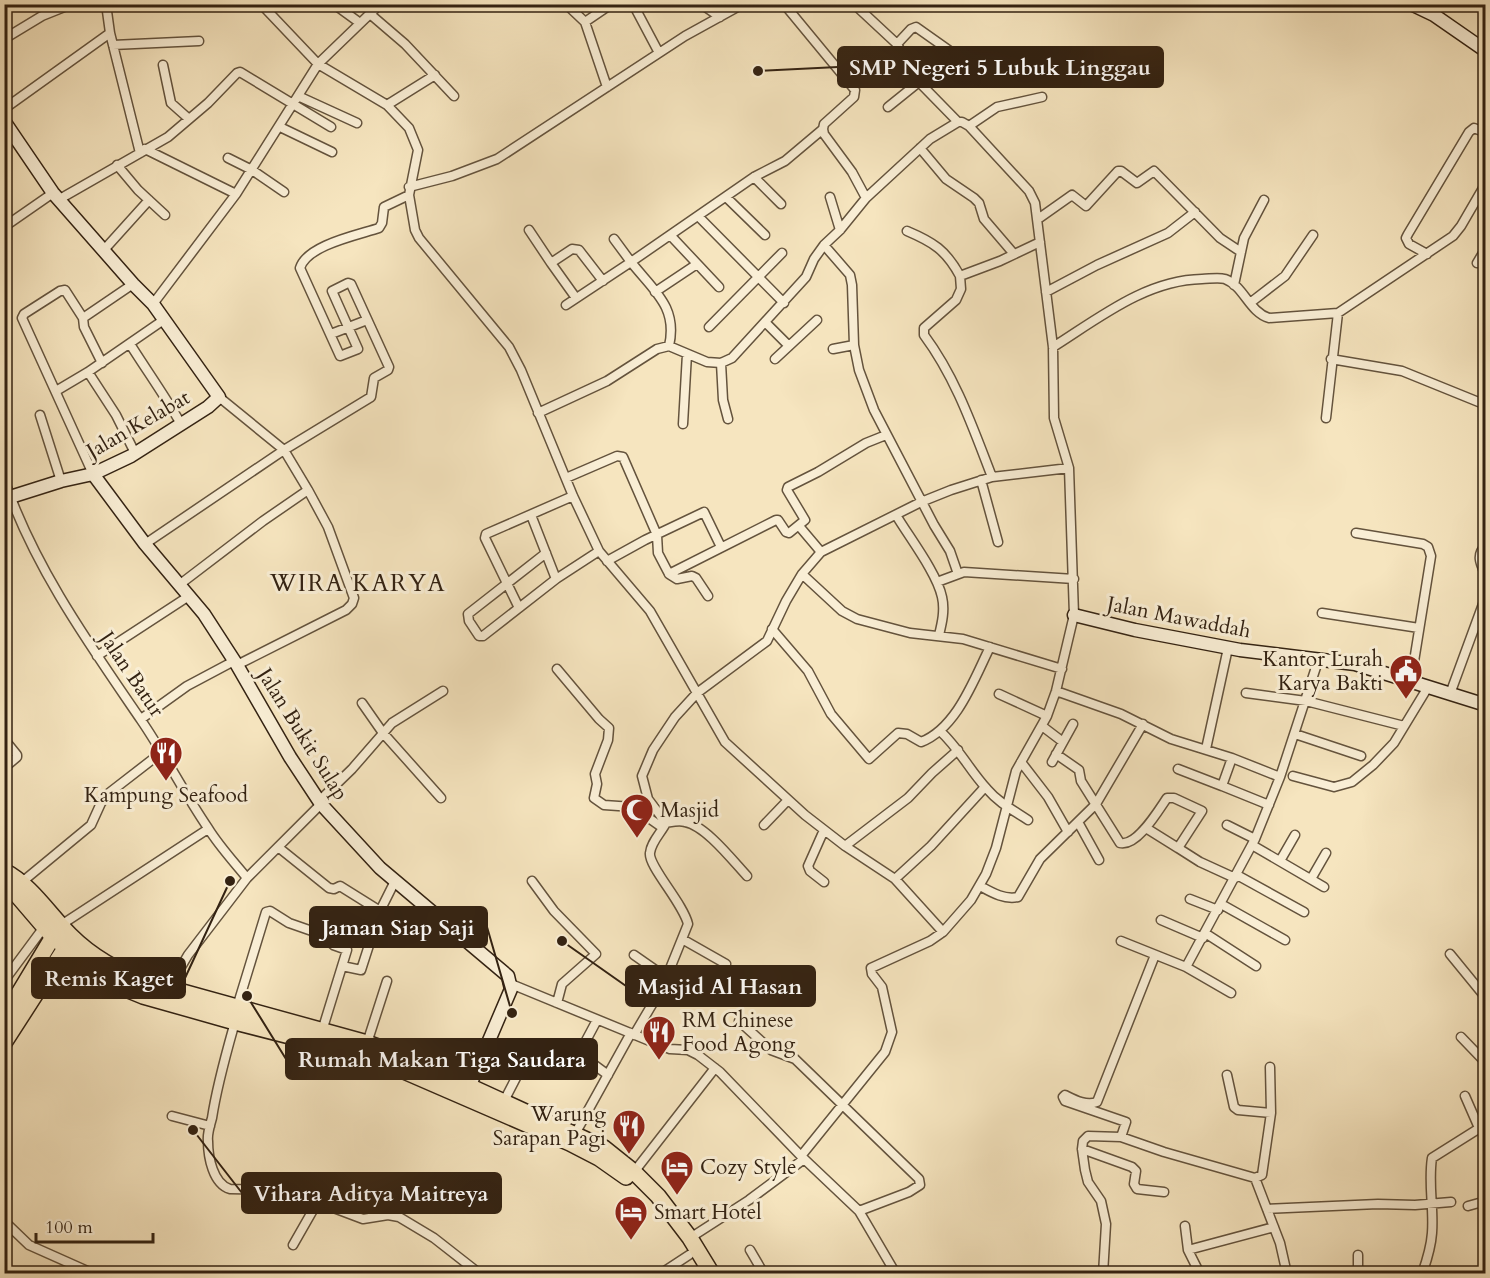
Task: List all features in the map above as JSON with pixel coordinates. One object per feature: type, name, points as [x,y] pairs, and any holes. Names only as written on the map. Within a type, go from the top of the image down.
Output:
[{"type":"highway","points":[[4,871],[18,878],[13,890]]},
{"type":"highway","points":[[4,876],[13,890],[69,943],[98,975],[121,987],[172,996],[236,1015],[356,1053],[404,1071],[504,1101],[604,1148],[634,1172],[701,1274]]},
{"type":"highway","points":[[4,1018],[52,929]]},
{"type":"highway","points":[[4,1043],[69,943]]},
{"type":"highway","points":[[236,1015],[322,1031],[367,1043],[410,1059],[467,1091],[599,1158],[654,1200],[690,1238],[712,1274]]},
{"type":"street","points":[[4,9],[13,4]]},
{"type":"street","points":[[4,39],[42,16],[55,13],[72,4]]},
{"type":"street","points":[[106,4],[113,45],[143,151],[236,194]]},
{"type":"street","points":[[261,4],[318,64],[387,105],[408,128],[418,150],[409,191],[419,238],[502,337],[518,364],[573,496],[599,551],[650,611],[728,746],[824,830],[895,879],[943,932]]},
{"type":"street","points":[[153,304],[236,194],[318,64],[370,14],[377,4]]},
{"type":"street","points":[[525,4],[537,4]]},
{"type":"street","points":[[566,4],[585,22],[607,87]]},
{"type":"street","points":[[633,4],[659,53]]},
{"type":"street","points":[[701,4],[720,17]]},
{"type":"street","points":[[145,544],[284,450],[367,400],[371,397],[374,378],[389,369],[351,284],[348,283],[332,291],[358,350],[341,357],[300,268],[305,258],[323,247],[379,228],[384,207],[409,191],[497,159],[685,36],[743,4]]},
{"type":"street","points":[[784,4],[855,90],[854,98],[824,124],[823,129],[824,134],[852,172],[866,198]]},
{"type":"street","points":[[690,1238],[749,1200],[802,1158],[885,1052],[892,1032],[883,992],[871,968],[930,941],[943,932],[980,886],[996,848],[1013,780],[1047,716],[1056,691],[1074,615],[1069,468],[1054,418],[1053,347],[1035,203],[1029,190],[969,126],[958,122],[919,82],[910,71],[897,44],[854,4]]},
{"type":"street","points":[[1411,4],[1434,15],[1485,51]]},
{"type":"street","points":[[585,22],[610,5]]},
{"type":"street","points":[[338,7],[360,23]]},
{"type":"street","points":[[370,14],[454,96]]},
{"type":"street","points":[[897,44],[911,29],[916,27],[957,56]]},
{"type":"street","points":[[4,109],[110,33]]},
{"type":"street","points":[[113,45],[199,41]]},
{"type":"street","points":[[164,65],[171,103],[189,119]]},
{"type":"street","points":[[4,227],[56,196],[165,139],[208,103],[232,75],[240,72],[331,127]]},
{"type":"street","points":[[387,105],[435,75]]},
{"type":"street","points":[[888,107],[919,82]]},
{"type":"street","points":[[298,96],[357,123]]},
{"type":"street","points":[[969,126],[997,106],[1042,97]]},
{"type":"street","points":[[4,121],[56,196],[165,319],[219,397],[284,450],[309,490],[328,527],[354,598],[346,610],[187,686],[141,719]]},
{"type":"street","points":[[538,413],[607,381],[657,349],[669,346],[707,362],[721,363],[732,358],[806,277],[814,259],[824,245],[840,230],[866,198],[930,139],[958,122]]},
{"type":"street","points":[[280,127],[332,152]]},
{"type":"street","points":[[1427,254],[1409,244],[1406,238],[1469,132],[1474,128],[1485,133]]},
{"type":"street","points":[[566,305],[699,217],[754,177],[785,161],[823,129]]},
{"type":"street","points":[[920,148],[946,179],[979,203],[984,219],[1014,254]]},
{"type":"street","points":[[228,158],[252,170],[284,192]]},
{"type":"street","points":[[117,165],[165,215]]},
{"type":"street","points":[[1038,219],[1072,195],[1086,206],[1120,170],[1137,183],[1151,172],[1157,172],[1220,238],[1241,252]]},
{"type":"street","points":[[754,177],[781,204]]},
{"type":"street","points":[[1053,347],[1132,297],[1168,283],[1194,279],[1222,278],[1234,285],[1262,316],[1269,318],[1338,313],[1452,236],[1483,195],[1485,183]]},
{"type":"street","points":[[726,197],[765,235]]},
{"type":"street","points":[[830,197],[840,230]]},
{"type":"street","points":[[103,251],[149,200]]},
{"type":"street","points":[[1234,285],[1244,238],[1264,200]]},
{"type":"street","points":[[1046,292],[1097,265],[1168,233],[1195,212]]},
{"type":"street","points":[[699,217],[784,303]]},
{"type":"street","points":[[529,230],[576,298]]},
{"type":"street","points":[[907,231],[939,247],[951,260],[960,276],[959,295],[924,328],[924,335],[956,387],[992,477]]},
{"type":"street","points":[[1250,303],[1285,276],[1312,235]]},
{"type":"street","points":[[671,236],[719,287]]},
{"type":"street","points":[[614,239],[667,307],[672,332],[669,346]]},
{"type":"street","points":[[960,276],[1040,242]]},
{"type":"street","points":[[824,245],[850,275],[854,345],[859,370],[874,410],[921,502],[950,551],[958,574]]},
{"type":"street","points":[[1478,263],[1485,248]]},
{"type":"street","points":[[551,263],[572,249],[579,250],[603,281]]},
{"type":"street","points":[[709,327],[782,253]]},
{"type":"street","points":[[655,292],[697,264]]},
{"type":"street","points":[[83,318],[133,284]]},
{"type":"street","points":[[93,474],[23,322],[22,315],[65,290],[83,318],[84,327],[102,363]]},
{"type":"street","points":[[1326,418],[1338,313]]},
{"type":"street","points":[[56,390],[102,363],[165,319]]},
{"type":"street","points":[[331,334],[367,320]]},
{"type":"street","points":[[776,358],[817,320]]},
{"type":"street","points":[[765,322],[789,346]]},
{"type":"street","points":[[130,344],[162,390],[181,424]]},
{"type":"street","points":[[832,349],[854,345]]},
{"type":"street","points":[[683,424],[687,354]]},
{"type":"street","points":[[1331,359],[1402,371],[1485,405]]},
{"type":"street","points":[[721,363],[723,400],[728,419]]},
{"type":"street","points":[[88,372],[116,415],[135,453]]},
{"type":"street","name":"Jalan Kelabat","points":[[8,498],[60,481],[93,474],[135,453],[208,407],[219,397]]},
{"type":"street","points":[[40,415],[60,481]]},
{"type":"street","points":[[669,574],[776,520],[787,533],[799,526],[805,520],[787,490],[788,487],[866,443],[886,435]]},
{"type":"street","points":[[566,478],[616,456],[623,457],[657,535],[658,553],[669,574],[677,579],[692,576],[696,578],[708,596]]},
{"type":"street","points":[[663,828],[648,799],[642,776],[658,741],[675,717],[697,693],[767,641],[802,574],[821,552],[921,502],[981,480],[1069,468]]},
{"type":"street","name":"Jalan Bukit Sulap","points":[[93,474],[145,544],[204,614],[236,663],[290,757],[320,802],[380,868],[508,976],[511,984]]},
{"type":"street","name":"Jalan Batur","points":[[4,479],[8,498],[50,581],[97,656],[141,719],[208,829],[247,879]]},
{"type":"street","points":[[981,480],[998,542]]},
{"type":"street","points":[[179,585],[263,521],[309,490]]},
{"type":"street","points":[[519,608],[484,538],[490,532],[573,496]]},
{"type":"street","points":[[607,561],[705,512],[721,547]]},
{"type":"street","points":[[531,515],[556,579]]},
{"type":"street","points":[[896,515],[937,582],[944,609],[939,635]]},
{"type":"street","points":[[799,526],[821,552]]},
{"type":"street","points":[[1356,533],[1423,544],[1428,547],[1431,555],[1411,680]]},
{"type":"street","points":[[1485,546],[1481,549],[1479,557],[1485,576]]},
{"type":"street","points":[[546,554],[468,614],[469,621],[479,636],[483,636],[556,579],[599,551]]},
{"type":"street","points":[[937,582],[964,572],[1074,579]]},
{"type":"street","points":[[802,574],[850,617],[910,633],[939,635],[990,647],[1062,669]]},
{"type":"street","points":[[97,656],[189,596]]},
{"type":"street","points":[[1450,694],[1485,596]]},
{"type":"street","points":[[1322,613],[1419,628]]},
{"type":"street","name":"Jalan Mawaddah","points":[[1074,615],[1135,630],[1228,648],[1355,664],[1485,705]]},
{"type":"street","points":[[772,629],[808,671],[831,714],[869,759],[898,733],[907,734],[921,742],[940,731],[957,709],[990,647]]},
{"type":"street","points":[[1206,749],[1228,648]]},
{"type":"street","points":[[1186,967],[1254,842],[1281,777],[1319,658]]},
{"type":"street","points":[[557,669],[609,728],[608,740],[596,774],[597,784],[594,798],[604,805],[633,807],[663,828]]},
{"type":"street","points":[[1293,776],[1334,788],[1347,785],[1373,765],[1394,742],[1428,687]]},
{"type":"street","points":[[1056,691],[1143,724],[1171,739],[1206,749],[1281,777]]},
{"type":"street","points":[[172,996],[181,967],[188,955],[247,879],[352,769],[392,723],[443,692]]},
{"type":"street","points":[[1246,693],[1306,701],[1404,726]]},
{"type":"street","points":[[999,694],[1047,716]]},
{"type":"street","points":[[362,703],[383,733],[441,798]]},
{"type":"street","points":[[1073,724],[1054,758],[1079,770],[1081,781],[1120,843],[1128,843],[1146,828],[1167,798],[1174,798],[1201,809],[1201,814],[1178,848]]},
{"type":"street","points":[[980,886],[992,893],[1018,897],[1040,859],[1096,804],[1143,724]]},
{"type":"street","points":[[1041,726],[1063,742]]},
{"type":"street","points":[[940,731],[958,750],[985,788],[1007,808],[1028,820]]},
{"type":"street","points":[[1295,734],[1361,756]]},
{"type":"street","points":[[4,739],[17,755],[4,768]]},
{"type":"street","points":[[845,846],[908,798],[958,750]]},
{"type":"street","points":[[13,890],[91,825],[101,802],[109,793],[162,752]]},
{"type":"street","points":[[1222,786],[1232,758]]},
{"type":"street","points":[[1021,762],[1048,797],[1068,831]]},
{"type":"street","points":[[1178,769],[1269,805]]},
{"type":"street","points":[[895,879],[931,846],[985,788]]},
{"type":"street","points":[[764,825],[788,800]]},
{"type":"street","points":[[575,1134],[666,978],[688,924],[681,905],[652,865],[649,856],[654,841],[663,828],[682,821],[699,828],[747,876]]},
{"type":"street","points":[[1078,822],[1099,860]]},
{"type":"street","points":[[1227,825],[1280,861],[1324,886]]},
{"type":"street","points":[[1146,828],[1200,862],[1236,876],[1304,912]]},
{"type":"street","points":[[4,981],[52,929],[208,829]]},
{"type":"street","points":[[824,830],[808,866],[810,871],[824,882]]},
{"type":"street","points":[[1280,861],[1295,835]]},
{"type":"street","points":[[278,847],[329,888],[334,889],[340,886],[380,911]]},
{"type":"street","points":[[1311,879],[1326,853]]},
{"type":"street","points":[[342,966],[361,970],[380,911],[395,881]]},
{"type":"street","points":[[532,881],[554,911],[596,954],[562,984],[556,1003]]},
{"type":"street","points":[[1190,899],[1219,907],[1285,940]]},
{"type":"street","points":[[322,1031],[347,950],[332,944],[333,938],[289,923],[268,911],[217,1085],[207,1140],[218,1182],[223,1187],[294,1193],[363,1219],[388,1215],[399,1217],[434,1238],[480,1274]]},
{"type":"street","points":[[1161,920],[1204,935],[1256,966]]},
{"type":"street","points":[[682,939],[726,964]]},
{"type":"street","points":[[1121,941],[1186,967],[1231,993]]},
{"type":"street","points":[[1450,954],[1485,998]]},
{"type":"street","points":[[634,955],[666,978]]},
{"type":"street","points":[[1121,1137],[1126,1122],[1063,1099],[1065,1095],[1082,1103],[1097,1102],[1155,955]]},
{"type":"street","points":[[367,1043],[387,981]]},
{"type":"street","points":[[467,1091],[511,989],[511,984],[632,1034],[670,1048],[688,1050],[715,1068],[802,1158],[859,1211],[896,1274]]},
{"type":"street","points":[[597,1020],[581,1050],[581,1055],[608,1075]]},
{"type":"street","points":[[739,1021],[771,1050],[795,1059],[919,1179],[918,1187],[909,1192],[859,1211]]},
{"type":"street","points":[[1461,1037],[1485,1063]]},
{"type":"street","points":[[504,1101],[532,1047]]},
{"type":"street","points":[[1103,1274],[1106,1224],[1101,1202],[1088,1182],[1082,1149],[1083,1141],[1088,1136],[1121,1137],[1254,1178],[1262,1175],[1270,1113],[1270,1067]]},
{"type":"street","points":[[634,1172],[715,1068]]},
{"type":"street","points":[[1227,1075],[1234,1107],[1238,1110],[1270,1113]]},
{"type":"street","points":[[1422,1274],[1431,1248],[1430,1173],[1432,1158],[1482,1126],[1465,1096]]},
{"type":"street","points":[[172,1116],[210,1126]]},
{"type":"street","points":[[1082,1149],[1132,1167],[1136,1171],[1134,1184],[1137,1189],[1164,1192]]},
{"type":"street","points":[[1254,1178],[1274,1227],[1287,1274]]},
{"type":"street","points":[[1468,1206],[1485,1201]]},
{"type":"street","points":[[1267,1209],[1451,1202]]},
{"type":"street","points":[[293,1245],[317,1203]]},
{"type":"street","points":[[4,1221],[29,1245],[94,1274]]},
{"type":"street","points":[[1185,1226],[1188,1250],[1200,1274]]},
{"type":"street","points":[[1188,1250],[1274,1227]]},
{"type":"street","points":[[750,1250],[764,1274]]},
{"type":"street","points":[[660,1274],[689,1255]]},
{"type":"street","points":[[1358,1255],[1358,1274]]},
{"type":"place","name":"SMP Negeri 5 Lubuk Linggau","points":[[758,71]]},
{"type":"place","name":"Kantor Lurah Karya Bakti","points":[[1406,700]]},
{"type":"place","name":"Kampung Seafood","points":[[166,782]]},
{"type":"place","name":"Masjid","points":[[637,839]]},
{"type":"place","name":"Remis Kaget","points":[[230,881]]},
{"type":"place","name":"Masjid Al Hasan","points":[[562,941]]},
{"type":"place","name":"Rumah Makan Tiga Saudara","points":[[247,996]]},
{"type":"place","name":"Jaman Siap Saji","points":[[512,1013]]},
{"type":"place","name":"RM Chinese Food Agong","points":[[659,1061]]},
{"type":"place","name":"Vihara Aditya Maitreya","points":[[193,1130]]},
{"type":"place","name":"Warung Sarapan Pagi","points":[[629,1155]]},
{"type":"place","name":"Cozy Style","points":[[677,1196]]},
{"type":"place","name":"Smart Hotel","points":[[631,1241]]},
{"type":"district","name":"WIRA KARYA","points":[[358,583]]}]
